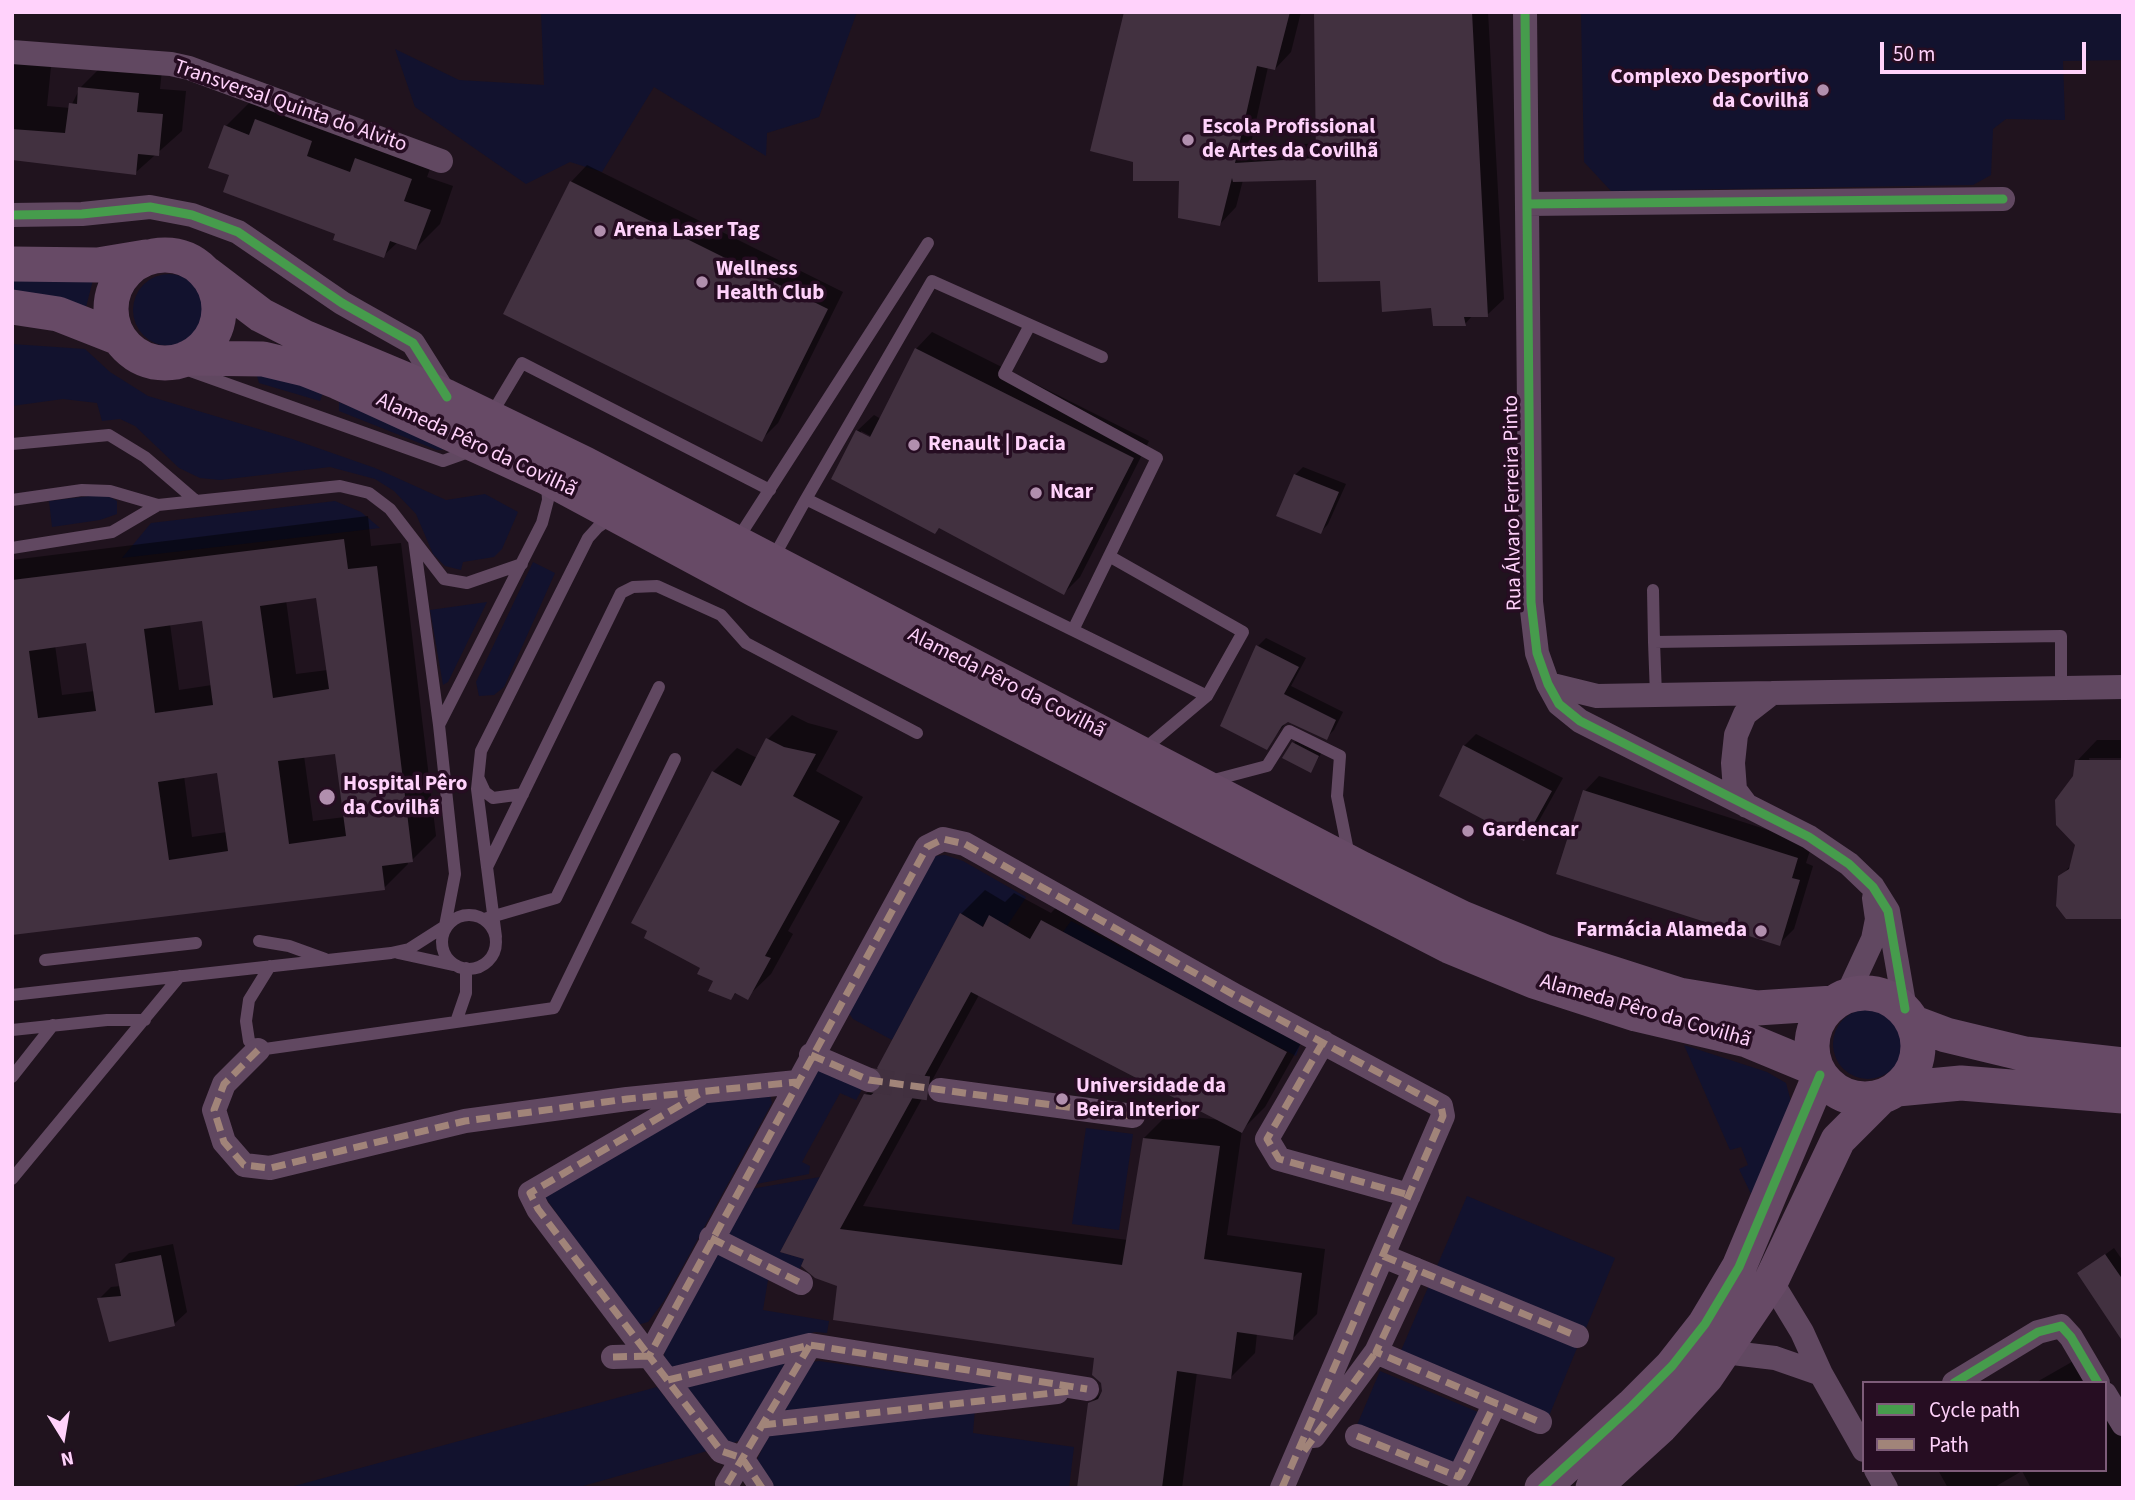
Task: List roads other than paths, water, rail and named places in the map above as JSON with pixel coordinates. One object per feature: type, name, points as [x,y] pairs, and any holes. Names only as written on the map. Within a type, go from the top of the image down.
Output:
[{"type":"main road","name":"Alameda Pêro da Covilhã","points":[[12,264],[98,265],[169,255],[193,262],[261,315],[306,338],[447,397],[485,432],[546,477],[756,590],[1370,908],[1449,946],[1534,981],[1636,1014],[1748,1040],[1818,1072]]},
{"type":"main road","points":[[119,338],[110,307],[117,284],[128,269],[150,257]]},
{"type":"main road","points":[[179,361],[196,355],[216,330],[219,299],[207,274]]},
{"type":"main road","name":"Alameda Pêro da Covilhã","points":[[12,307],[58,314],[119,338],[131,352],[153,362],[263,359],[306,369],[585,464],[1350,863],[1462,918],[1545,952],[1679,995],[1757,1008],[1840,999]]},
{"type":"main road","points":[[2123,1065],[2025,1054],[1963,1040],[1910,1016],[1878,994],[1840,999],[1821,1016],[1813,1033],[1812,1051],[1818,1072],[1832,1088],[1863,1100],[1961,1083],[2123,1096]]},
{"type":"main road","points":[[1593,1488],[1661,1426],[1706,1377],[1771,1282],[1838,1140],[1910,1076],[1917,1059],[1919,1041],[1910,1016]]},
{"type":"main road","points":[[1542,1488],[1672,1366],[1705,1324],[1739,1267],[1818,1072]]},
{"type":"street","name":"Rua Álvaro Ferreira Pinto","points":[[1525,12],[1531,602],[1537,653],[1548,684],[1559,704],[1580,721],[1817,842],[1849,864],[1873,887],[1888,911],[1910,1016]]},
{"type":"street","name":"Transversal Quinta do Alvito","points":[[12,51],[180,66],[441,161]]},
{"type":"street","points":[[1527,204],[2003,199]]},
{"type":"street","points":[[12,215],[82,214],[150,207],[192,215],[238,232],[342,303],[413,342],[447,397]]},
{"type":"street","points":[[1548,684],[1597,696],[2123,687]]},
{"type":"street","points":[[1747,806],[1735,790],[1732,763],[1737,735],[1745,714],[1772,693]]},
{"type":"street","points":[[649,1356],[711,1238],[927,847],[943,839],[965,844],[1441,1106],[1443,1116],[1286,1478]]},
{"type":"street","points":[[1840,999],[1872,939],[1877,919],[1873,887]]},
{"type":"street","points":[[1323,1042],[1267,1139],[1279,1159],[1409,1195]]},
{"type":"street","points":[[258,1050],[224,1084],[214,1110],[224,1142],[244,1165],[270,1168],[465,1121],[797,1082]]},
{"type":"street","points":[[811,1055],[869,1080]]},
{"type":"street","points":[[940,1090],[1133,1116]]},
{"type":"street","points":[[704,1091],[530,1193],[538,1209],[721,1451],[742,1458],[762,1488]]},
{"type":"street","points":[[711,1238],[801,1283]]},
{"type":"street","points":[[1382,1256],[1577,1336]]},
{"type":"street","points":[[1286,1478],[1376,1352],[1415,1269]]},
{"type":"street","points":[[1771,1282],[1802,1332],[1821,1374],[1862,1442]]},
{"type":"street","points":[[1957,1381],[2038,1332],[2061,1326],[2097,1381]]},
{"type":"street","points":[[668,1380],[810,1345],[1087,1389],[762,1425]]},
{"type":"street","points":[[727,1484],[810,1345]]},
{"type":"street","points":[[1376,1352],[1540,1422]]},
{"type":"street","points":[[1724,1352],[1775,1358],[1821,1374]]},
{"type":"street","points":[[613,1357],[649,1356]]},
{"type":"street","points":[[2107,1397],[2123,1424]]},
{"type":"street","points":[[1357,1436],[1459,1477],[1495,1403]]},
{"type":"street","points":[[1877,1472],[1886,1488]]},
{"type":"lane","points":[[735,543],[928,243]]},
{"type":"lane","points":[[771,562],[932,281],[1102,357]]},
{"type":"lane","points":[[1030,324],[1004,374],[1157,458],[1074,628]]},
{"type":"lane","points":[[485,432],[522,363],[769,490]]},
{"type":"lane","points":[[12,444],[108,435],[145,457],[195,500]]},
{"type":"lane","points":[[439,725],[542,523],[548,500],[546,477]]},
{"type":"lane","points":[[12,548],[112,532],[159,505],[340,486],[369,493],[390,509],[444,579],[467,583],[522,564]]},
{"type":"lane","points":[[12,499],[82,489],[123,495],[159,505]]},
{"type":"lane","points":[[122,527],[130,510],[123,495]]},
{"type":"lane","points":[[806,499],[1074,628],[1207,696]]},
{"type":"lane","points":[[391,953],[474,969],[492,957],[496,937],[489,917],[488,865],[478,778],[481,751],[588,538],[607,520],[622,516]]},
{"type":"lane","points":[[413,536],[439,725],[455,874],[441,947],[459,966],[466,993],[456,1022]]},
{"type":"lane","points":[[1109,556],[1243,632],[1207,696],[1140,753]]},
{"type":"lane","points":[[488,865],[621,593],[633,587],[657,586],[721,615],[746,643],[917,733]]},
{"type":"lane","points":[[1653,590],[1656,695]]},
{"type":"lane","points":[[1654,642],[2061,636],[2061,688]]},
{"type":"lane","points":[[12,995],[391,953],[409,949],[463,914],[489,917],[556,898],[659,687]]},
{"type":"lane","points":[[1199,783],[1267,766],[1289,731],[1340,756],[1338,796],[1350,863]]},
{"type":"lane","points":[[270,967],[249,1000],[246,1021],[249,1041],[258,1050],[554,1008],[675,759]]},
{"type":"lane","points":[[478,778],[485,792],[493,798],[523,794]]},
{"type":"lane","points":[[259,941],[289,946],[328,960]]},
{"type":"lane","points":[[45,960],[196,943]]},
{"type":"lane","points":[[12,1179],[180,976]]},
{"type":"lane","points":[[12,1030],[145,1020]]},
{"type":"lane","points":[[12,1077],[53,1025]]},
{"type":"tunnel","points":[[869,1080],[940,1090]]},
{"type":"place","name":"Complexo Desportivo da Covilhã","points":[[1823,90]]},
{"type":"place","name":"Escola Profissional de Artes da Covilhã","points":[[1188,140]]},
{"type":"place","name":"Arena Laser Tag","points":[[600,231]]},
{"type":"place","name":"Wellness Health Club","points":[[702,282]]},
{"type":"place","name":"Renault | Dacia","points":[[914,445]]},
{"type":"place","name":"Ncar","points":[[1036,493]]},
{"type":"place","name":"Hospital Pêro da Covilhã","points":[[327,797]]},
{"type":"place","name":"Gardencar","points":[[1468,831]]},
{"type":"place","name":"Farmácia Alameda","points":[[1761,931]]},
{"type":"place","name":"Universidade da Beira Interior","points":[[1062,1099]]}]
